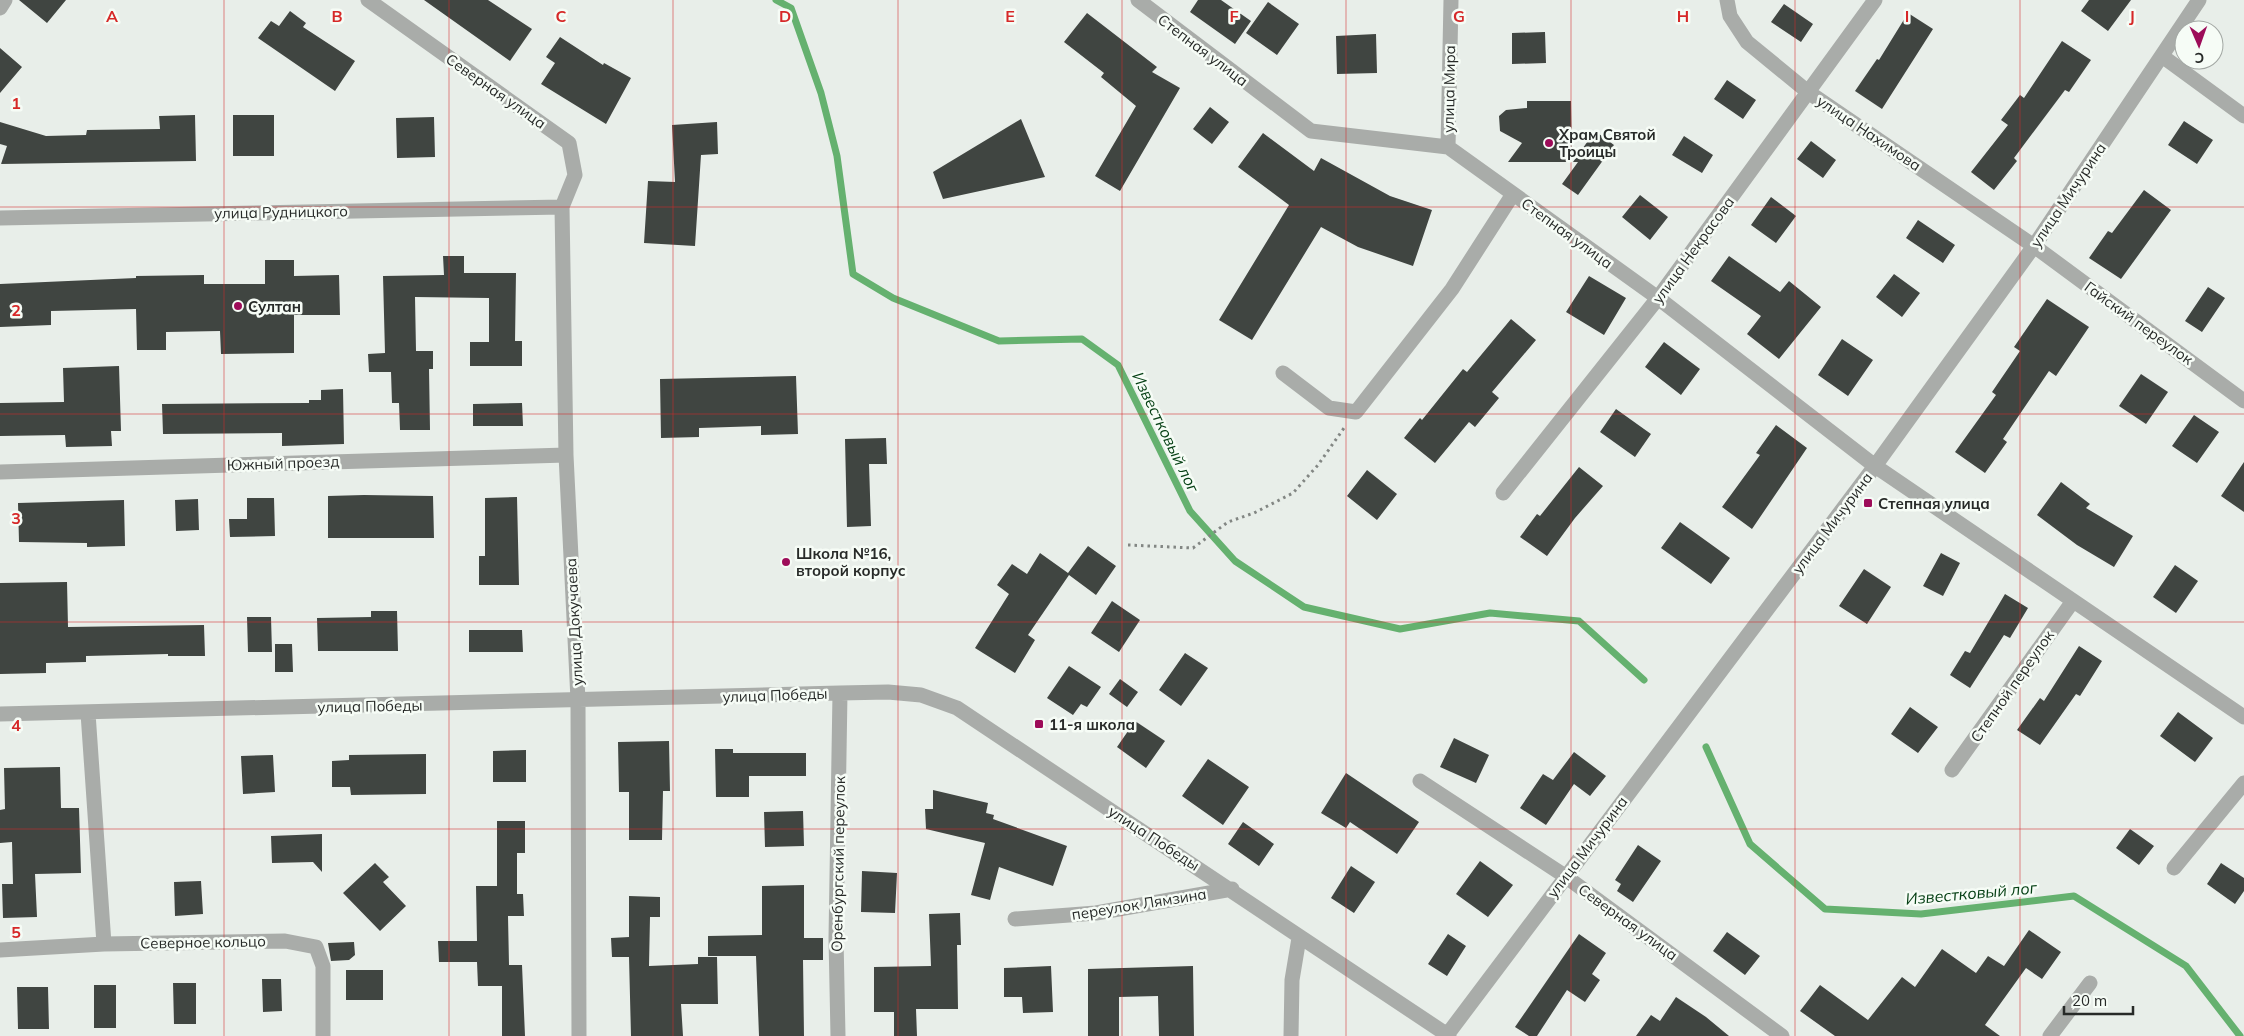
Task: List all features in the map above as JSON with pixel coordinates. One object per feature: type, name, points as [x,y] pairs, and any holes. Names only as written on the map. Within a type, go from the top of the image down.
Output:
[{"type":"street","points":[[0,8],[5,0]]},
{"type":"street","name":"Северная улица","points":[[368,0],[570,143],[575,175],[562,207]]},
{"type":"street","name":"Степная улица","points":[[1138,0],[1311,131],[1448,147],[1658,298],[1875,466],[2244,717]]},
{"type":"street","name":"улица Мира","points":[[1448,147],[1451,0]]},
{"type":"street","name":"улица Нахимова","points":[[1727,0],[1730,16],[1747,42],[1808,92],[2034,246]]},
{"type":"street","name":"улица Некрасова","points":[[1503,493],[1658,298],[1875,0]]},
{"type":"street","name":"улица Мичурина","points":[[1448,1035],[1565,876],[1875,466],[2034,246],[2200,0]]},
{"type":"street","points":[[2162,56],[2244,116]]},
{"type":"street","points":[[1284,373],[1329,408],[1356,412],[1452,289],[1513,194]]},
{"type":"street","name":"улица Рудницкого","points":[[0,218],[562,207]]},
{"type":"street","name":"улица Докучаева","points":[[562,207],[566,455],[578,700],[579,1036]]},
{"type":"street","name":"Гайский переулок","points":[[2034,246],[2244,401]]},
{"type":"street","name":"Южный проезд","points":[[0,472],[566,455]]},
{"type":"street","name":"Степной переулок","points":[[1952,770],[2073,601]]},
{"type":"street","name":"улица Победы","points":[[0,714],[840,693],[888,692],[921,694],[957,708],[1232,889],[1299,938],[1448,1035]]},
{"type":"street","name":"Оренбургский переулок","points":[[838,1036],[836,938],[840,693]]},
{"type":"street","points":[[88,713],[104,944]]},
{"type":"street","name":"Северная улица","points":[[1420,781],[1565,876],[1782,1036]]},
{"type":"street","points":[[2174,868],[2244,783]]},
{"type":"street","name":"переулок Лямзина","points":[[1015,919],[1096,913],[1232,889]]},
{"type":"street","points":[[1291,1036],[1292,980],[1299,938]]},
{"type":"street","name":"Северное кольцо","points":[[0,950],[104,944],[285,941],[316,947],[323,966],[323,1036]]},
{"type":"street","points":[[2050,1036],[2090,983]]},
{"type":"path","points":[[1128,544],[1193,548],[1228,522],[1254,513],[1293,493],[1318,465],[1356,412]]},
{"type":"building","points":[[19,0],[66,0],[47,23]]},
{"type":"building","points":[[424,0],[488,0],[532,29],[510,61]]},
{"type":"building","points":[[1198,0],[1221,0],[1251,21],[1235,44],[1190,12]]},
{"type":"building","points":[[2089,0],[2131,0],[2108,31],[2081,11]]},
{"type":"building","points":[[1268,2],[1299,24],[1277,55],[1246,33]]},
{"type":"building","points":[[1784,4],[1813,24],[1801,42],[1771,22]]},
{"type":"building","points":[[290,11],[306,23],[303,27],[355,61],[335,91],[258,38],[271,21],[279,26]]},
{"type":"building","points":[[1087,13],[1157,67],[1152,72],[1180,88],[1120,191],[1095,176],[1136,106],[1101,77],[1104,73],[1064,42]]},
{"type":"building","points":[[1908,13],[1933,29],[1882,109],[1855,91],[1877,59],[1879,60]]},
{"type":"building","points":[[1545,32],[1546,63],[1512,64],[1512,33]]},
{"type":"building","points":[[1376,34],[1377,73],[1337,74],[1336,36]]},
{"type":"building","points":[[560,37],[603,65],[604,63],[631,78],[606,124],[541,84],[555,63],[546,57]]},
{"type":"building","points":[[2062,41],[2091,60],[2069,92],[2065,90],[2014,158],[2017,161],[1994,190],[1971,172],[2008,125],[2001,120],[2020,95],[2024,98]]},
{"type":"building","points":[[0,48],[22,67],[0,93]]},
{"type":"building","points":[[1727,80],[1756,100],[1743,119],[1714,99]]},
{"type":"building","name":"Храм Святой Троицы","points":[[1527,101],[1571,101],[1572,162],[1508,162],[1522,143],[1500,131],[1499,116],[1506,110],[1527,108]]},
{"type":"building","points":[[1210,107],[1229,122],[1212,144],[1193,129]]},
{"type":"building","points":[[195,115],[196,161],[1,164],[7,146],[0,144],[0,122],[46,136],[86,135],[87,130],[160,129],[159,116]]},
{"type":"building","points":[[233,115],[274,115],[274,156],[233,156]]},
{"type":"building","points":[[434,117],[435,157],[397,158],[396,118]]},
{"type":"building","points":[[1021,119],[1045,177],[943,199],[933,172]]},
{"type":"building","points":[[2184,121],[2213,140],[2197,164],[2168,145]]},
{"type":"building","points":[[717,122],[718,154],[701,155],[695,246],[644,243],[648,181],[675,182],[672,125]]},
{"type":"building","points":[[1595,131],[1614,145],[1578,195],[1562,184],[1578,162],[1573,162]]},
{"type":"building","points":[[1263,133],[1314,171],[1321,158],[1390,196],[1432,210],[1413,266],[1358,247],[1321,227],[1252,340],[1219,320],[1289,205],[1238,167]]},
{"type":"building","points":[[1684,136],[1713,155],[1702,173],[1672,155]]},
{"type":"building","points":[[1811,141],[1836,160],[1823,178],[1797,159]]},
{"type":"building","points":[[2144,190],[2171,210],[2121,279],[2089,258],[2108,231],[2112,233]]},
{"type":"building","points":[[1640,195],[1668,217],[1650,240],[1622,217]]},
{"type":"building","points":[[1771,197],[1796,216],[1776,243],[1751,225]]},
{"type":"building","points":[[1918,220],[1955,245],[1943,263],[1906,238]]},
{"type":"building","points":[[443,256],[464,256],[464,273],[516,273],[515,341],[522,341],[522,366],[470,366],[470,342],[489,342],[489,298],[415,297],[416,351],[433,351],[433,369],[429,369],[430,430],[400,430],[399,403],[392,403],[391,372],[369,372],[368,354],[385,353],[383,276],[444,275]]},
{"type":"building","points":[[1729,256],[1780,292],[1789,281],[1821,307],[1779,359],[1747,334],[1761,316],[1711,281]]},
{"type":"building","points":[[265,260],[294,260],[294,276],[339,275],[340,315],[294,315],[294,353],[221,354],[220,331],[166,332],[166,350],[137,350],[136,309],[51,311],[51,325],[0,327],[0,284],[136,278],[136,276],[204,275],[204,284],[265,284]]},
{"type":"building","points":[[1894,274],[1920,293],[1902,317],[1876,297]]},
{"type":"building","points":[[1589,276],[1626,298],[1604,335],[1566,312]]},
{"type":"building","points":[[2208,287],[2225,298],[2202,332],[2185,321]]},
{"type":"building","points":[[2047,299],[2089,327],[2056,376],[2049,371],[2003,439],[2007,442],[1985,473],[1955,452],[1996,395],[1992,392],[2020,351],[2014,347]]},
{"type":"building","points":[[1511,319],[1536,340],[1492,392],[1499,398],[1475,427],[1469,422],[1435,463],[1404,438],[1420,418],[1422,420],[1463,369],[1467,372]]},
{"type":"building","points":[[1842,339],[1873,360],[1848,396],[1818,375]]},
{"type":"building","points":[[1664,342],[1700,369],[1681,395],[1645,367]]},
{"type":"building","points":[[119,366],[121,431],[111,431],[112,446],[66,447],[65,435],[0,436],[0,403],[64,402],[63,368]]},
{"type":"building","points":[[2141,374],[2168,392],[2146,424],[2119,406]]},
{"type":"building","points":[[796,376],[798,434],[761,435],[761,426],[699,428],[699,437],[661,438],[660,379]]},
{"type":"building","points":[[343,389],[344,444],[282,446],[282,433],[163,434],[162,404],[309,403],[309,400],[321,400],[321,390]]},
{"type":"building","points":[[522,403],[523,426],[473,426],[473,404]]},
{"type":"building","points":[[1616,409],[1651,434],[1635,457],[1600,432]]},
{"type":"building","points":[[2194,415],[2219,432],[2197,463],[2172,446]]},
{"type":"building","points":[[1776,425],[1807,448],[1752,529],[1722,507],[1760,455],[1756,453]]},
{"type":"building","points":[[886,438],[887,464],[869,464],[871,526],[847,527],[845,439]]},
{"type":"building","points":[[2244,462],[2244,512],[2221,496]]},
{"type":"building","points":[[1579,467],[1603,486],[1575,518],[1547,556],[1520,537],[1537,514],[1540,516]]},
{"type":"building","points":[[1367,470],[1397,494],[1377,520],[1347,496]]},
{"type":"building","points":[[2061,482],[2090,504],[2086,508],[2133,536],[2114,567],[2077,545],[2037,515]]},
{"type":"building","points":[[328,496],[433,496],[434,538],[328,538]]},
{"type":"building","points":[[517,497],[519,585],[479,585],[479,556],[485,556],[485,498]]},
{"type":"building","points":[[247,498],[274,498],[275,536],[230,537],[229,519],[247,519]]},
{"type":"building","points":[[198,499],[199,530],[176,531],[175,500]]},
{"type":"building","points":[[124,500],[125,546],[87,547],[87,543],[19,542],[18,503]]},
{"type":"building","points":[[1680,522],[1730,558],[1711,584],[1661,548]]},
{"type":"building","points":[[1088,546],[1116,566],[1096,595],[1069,575],[1028,635],[1035,640],[1015,673],[975,648],[1009,594],[997,585],[1012,564],[1027,574],[1040,553],[1068,573]]},
{"type":"building","points":[[1941,553],[1960,563],[1943,596],[1923,586]]},
{"type":"building","points":[[2175,565],[2198,581],[2176,613],[2153,597]]},
{"type":"building","points":[[1864,569],[1891,587],[1867,624],[1839,606]]},
{"type":"building","points":[[67,582],[68,627],[204,625],[205,656],[168,656],[168,654],[86,656],[86,662],[46,663],[46,673],[0,674],[0,583]]},
{"type":"building","points":[[2005,594],[2028,608],[2010,638],[2004,635],[1970,688],[1950,675],[1965,651],[1970,653]]},
{"type":"building","points":[[1112,601],[1140,620],[1119,652],[1091,633]]},
{"type":"building","points":[[371,611],[397,611],[398,651],[318,651],[317,618],[371,617]]},
{"type":"building","points":[[247,617],[271,617],[272,652],[248,652]]},
{"type":"building","points":[[469,630],[522,630],[523,652],[469,652]]},
{"type":"building","points":[[275,644],[292,644],[293,672],[275,672]]},
{"type":"building","points":[[2079,646],[2102,661],[2080,696],[2076,694],[2040,745],[2017,730],[2040,698],[2044,701]]},
{"type":"building","points":[[1185,653],[1208,668],[1181,706],[1159,690]]},
{"type":"building","points":[[1069,666],[1101,687],[1087,707],[1081,704],[1073,715],[1047,698]]},
{"type":"building","points":[[1120,679],[1138,692],[1127,707],[1109,694]]},
{"type":"building","points":[[1910,707],[1938,727],[1918,753],[1891,734]]},
{"type":"building","points":[[2178,712],[2213,738],[2195,762],[2160,736]]},
{"type":"building","points":[[1135,721],[1165,741],[1146,768],[1117,747]]},
{"type":"building","points":[[1454,738],[1489,755],[1476,783],[1440,767]]},
{"type":"building","points":[[669,741],[670,791],[663,791],[662,840],[629,840],[629,792],[619,792],[618,742]]},
{"type":"building","points":[[715,749],[733,749],[733,753],[806,753],[806,776],[749,776],[749,797],[716,797]]},
{"type":"building","points":[[526,750],[526,782],[493,782],[493,751]]},
{"type":"building","points":[[1574,752],[1606,776],[1590,796],[1574,784],[1546,825],[1520,808],[1543,774],[1553,780]]},
{"type":"building","points":[[426,754],[426,794],[351,795],[350,787],[332,787],[332,761],[349,760],[349,755]]},
{"type":"building","points":[[273,755],[275,792],[243,794],[241,756]]},
{"type":"building","points":[[1208,759],[1249,787],[1223,825],[1182,796]]},
{"type":"building","points":[[60,767],[61,808],[79,808],[81,873],[35,874],[37,917],[3,918],[2,884],[13,884],[12,842],[0,843],[0,810],[5,809],[4,768]]},
{"type":"building","points":[[1346,773],[1419,822],[1397,854],[1350,822],[1346,828],[1321,813]]},
{"type":"building","points":[[933,790],[988,803],[986,813],[994,815],[993,819],[1067,846],[1053,886],[999,867],[990,900],[971,895],[985,843],[926,829],[925,809],[933,809]]},
{"type":"building","points":[[803,811],[804,846],[765,847],[764,812]]},
{"type":"building","points":[[497,821],[525,821],[525,853],[517,853],[517,894],[523,894],[524,916],[508,916],[509,965],[522,965],[525,1036],[502,1036],[502,986],[478,986],[477,962],[439,962],[438,941],[477,941],[476,886],[497,886]]},
{"type":"building","points":[[1243,822],[1274,844],[1259,866],[1228,844]]},
{"type":"building","points":[[2130,829],[2154,846],[2139,865],[2116,848]]},
{"type":"building","points":[[322,834],[322,872],[313,862],[272,863],[271,836]]},
{"type":"building","points":[[1638,845],[1661,861],[1633,902],[1617,891],[1621,884],[1615,880]]},
{"type":"building","points":[[1480,861],[1513,885],[1488,917],[1456,894]]},
{"type":"building","points":[[375,863],[389,877],[383,882],[406,906],[380,931],[343,893]]},
{"type":"building","points":[[2221,863],[2244,878],[2244,891],[2235,904],[2207,884]]},
{"type":"building","points":[[1351,866],[1375,882],[1354,913],[1331,898]]},
{"type":"building","points":[[862,871],[897,873],[895,913],[861,912]]},
{"type":"building","points":[[201,881],[203,914],[175,916],[174,882]]},
{"type":"building","points":[[804,885],[804,938],[823,938],[823,960],[803,960],[804,1036],[759,1036],[756,956],[708,956],[708,936],[762,935],[762,886]]},
{"type":"building","points":[[629,896],[660,897],[660,917],[650,917],[649,966],[698,964],[698,957],[717,957],[718,1004],[681,1004],[683,1036],[631,1036],[629,957],[612,957],[611,938],[629,937]]},
{"type":"building","points":[[960,913],[961,945],[957,945],[958,1009],[916,1009],[917,1036],[894,1036],[894,1012],[874,1012],[874,967],[931,966],[929,914]]},
{"type":"building","points":[[2029,930],[2061,952],[2042,979],[2026,968],[1985,1025],[2000,1036],[1835,1036],[1800,1011],[1820,985],[1868,1020],[1902,977],[1915,987],[1942,949],[1976,973],[1988,956],[2004,966]]},
{"type":"building","points":[[1727,932],[1760,956],[1745,975],[1713,951]]},
{"type":"building","points":[[1448,934],[1466,946],[1447,976],[1428,964]]},
{"type":"building","points":[[1579,934],[1606,953],[1592,974],[1600,980],[1585,1002],[1567,990],[1537,1036],[1529,1036],[1515,1027]]},
{"type":"building","points":[[354,942],[355,955],[349,960],[331,961],[328,943]]},
{"type":"building","points":[[1051,966],[1053,1012],[1023,1013],[1022,997],[1004,997],[1004,968]]},
{"type":"building","points":[[1193,966],[1194,1036],[1159,1036],[1158,996],[1119,997],[1119,1036],[1088,1036],[1088,969]]},
{"type":"building","points":[[346,970],[383,970],[383,1000],[346,1000]]},
{"type":"building","points":[[262,979],[281,979],[282,1011],[263,1012]]},
{"type":"building","points":[[173,983],[196,983],[196,1024],[174,1024]]},
{"type":"building","points":[[94,985],[116,985],[116,1028],[94,1028]]},
{"type":"building","points":[[17,987],[48,987],[49,1029],[18,1029]]},
{"type":"building","points":[[1676,997],[1706,1017],[1729,1036],[1636,1036],[1651,1015],[1660,1021]]},
{"type":"waterway","name":"Известковый лог","points":[[776,0],[791,8],[821,93],[837,156],[853,274],[893,298],[999,341],[1082,339],[1118,365],[1190,511],[1235,561],[1304,607],[1400,629],[1490,613],[1579,621],[1644,680]]},
{"type":"waterway","name":"Известковый лог","points":[[1706,747],[1750,844],[1825,909],[1921,914],[2074,896],[2186,966],[2240,1036]]},
{"type":"place","name":"Храм Святой Троицы","points":[[1549,143]]},
{"type":"place","name":"Султан","points":[[238,306]]},
{"type":"place","name":"Степная улица","points":[[1868,503]]},
{"type":"place","name":"Школа №16, второй корпус","points":[[786,562]]},
{"type":"place","name":"11-я школа","points":[[1039,724]]}]
